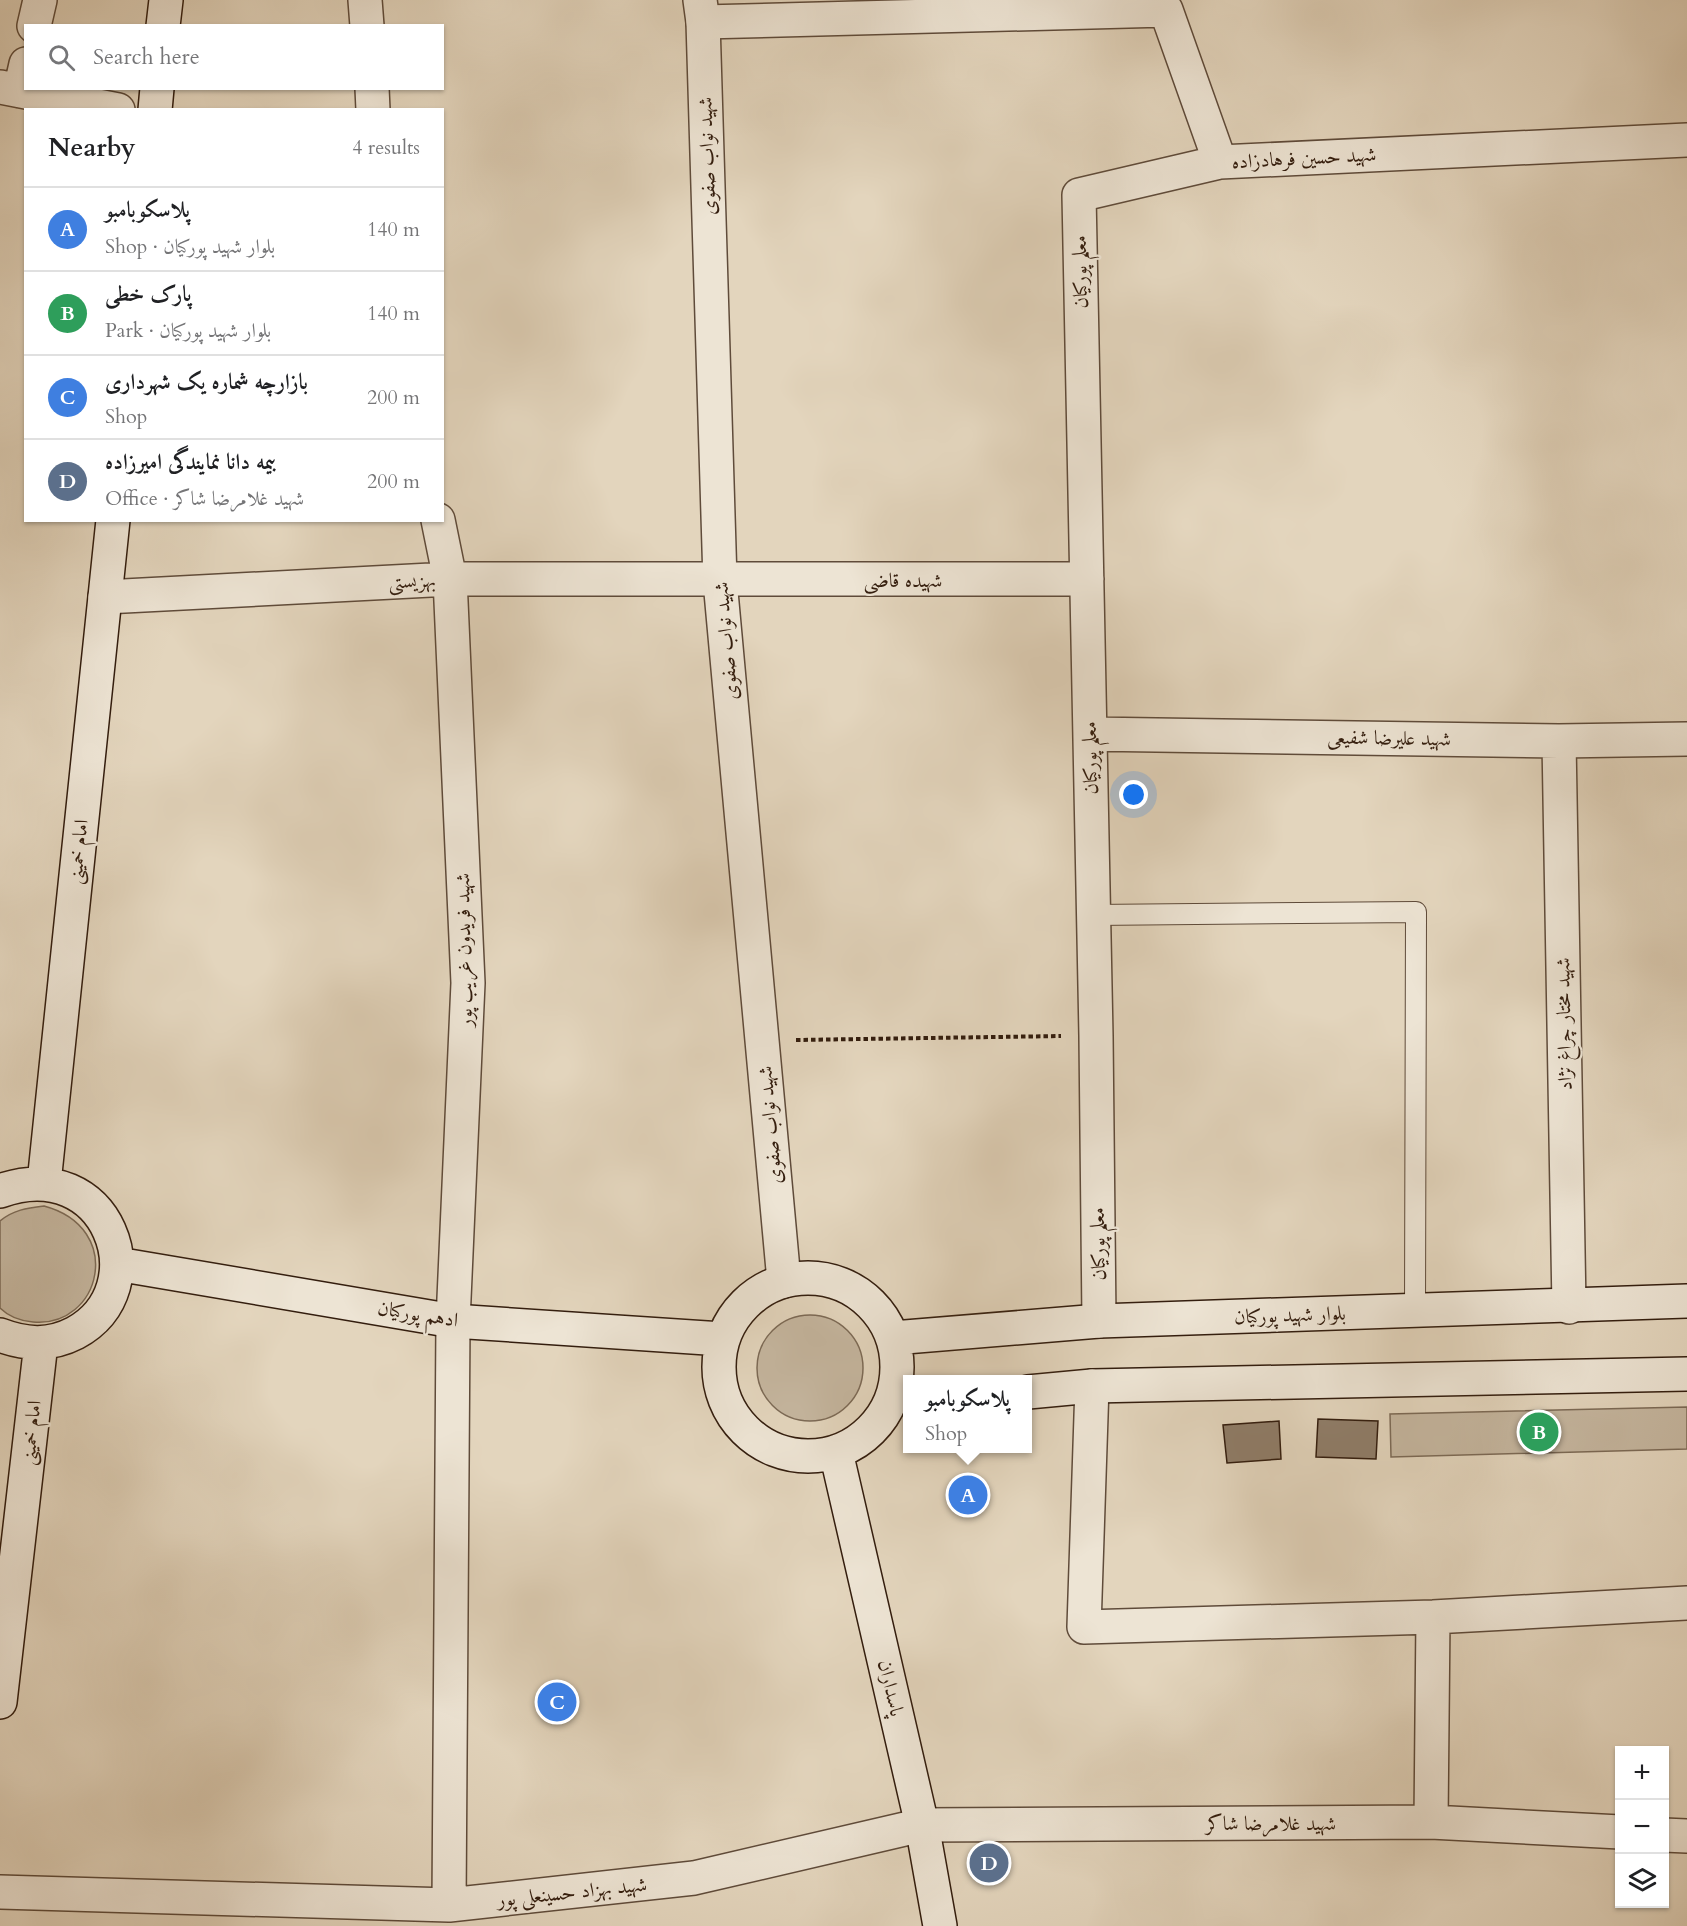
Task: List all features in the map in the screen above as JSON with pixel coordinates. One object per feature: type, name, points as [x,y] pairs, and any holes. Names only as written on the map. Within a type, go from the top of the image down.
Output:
[{"type":"street","points":[[34,24],[40,0]]},
{"type":"street","points":[[163,24],[166,0]]},
{"type":"street","points":[[365,0],[367,24]]},
{"type":"street","name":"شهید حسین فرهادزاده","points":[[702,11],[1167,10],[1220,162],[1687,140]]},
{"type":"street","name":"شهید نواب صفوی","points":[[702,11],[720,581],[784,1281]]},
{"type":"street","points":[[47,90],[111,108]]},
{"type":"street","points":[[155,108],[157,90]]},
{"type":"street","points":[[372,90],[374,108]]},
{"type":"street","name":"معلم پورکیان","points":[[1099,1321],[1096,1036],[1079,195],[1220,162]]},
{"type":"street","name":"امام خمینی","points":[[44,1183],[113,522]]},
{"type":"street","name":"شهید فریدون غریب پور","points":[[438,522],[450,579],[468,983],[453,1321],[449,1905]]},
{"type":"street","name":"بهزیستی","points":[[105,597],[450,579],[720,581]]},
{"type":"street","name":"شهیده قاضی","points":[[720,581],[1087,579]]},
{"type":"street","name":"شهید علیرضا شفیعی","points":[[1090,734],[1559,741],[1687,740]]},
{"type":"street","name":"شهید مختار چراغ نژاد","points":[[1559,741],[1569,1307]]},
{"type":"street","points":[[0,1191],[19,1184],[44,1183],[67,1188],[87,1201],[104,1218],[114,1240],[117,1264],[113,1288],[106,1302],[85,1327],[64,1338],[41,1343],[17,1341],[0,1335]]},
{"type":"street","name":"ادهم پورکیان","points":[[117,1264],[453,1321],[722,1339]]},
{"type":"street","points":[[811,1278],[838,1282],[861,1295],[881,1314],[892,1338],[897,1361],[898,1405],[857,1442],[836,1452],[808,1456],[780,1453],[755,1440],[735,1420],[722,1395],[718,1367],[722,1339],[736,1313],[758,1293],[784,1281],[811,1278]]},
{"type":"street","name":"بلوار شهید پورکیان","points":[[892,1338],[1099,1321],[1569,1307],[1687,1301]]},
{"type":"street","name":"امام خمینی","points":[[0,1702],[41,1343]]},
{"type":"street","points":[[1032,1392],[1092,1386],[1687,1374]]},
{"type":"street","points":[[1092,1386],[1084,1627],[1433,1617],[1687,1603]]},
{"type":"street","name":"پاسداران","points":[[836,1452],[922,1825],[940,1926]]},
{"type":"street","points":[[1431,1822],[1433,1617]]},
{"type":"street","name":"شهید غلامرضا شاکر","points":[[922,1825],[1431,1822],[1615,1832]]},
{"type":"street","name":"شهید بهزاد حسینعلی پور","points":[[0,1892],[449,1905],[694,1878],[922,1825]]},
{"type":"street","points":[[1669,1835],[1687,1836]]},
{"type":"lane","points":[[1093,915],[1416,912],[1414,1312]]},
{"type":"path","points":[[762,1041],[1096,1036]]},
{"type":"shaded area","points":[[44,1206],[70,1218],[86,1234],[94,1254],[95,1274],[88,1294],[75,1310],[56,1320],[24,1321],[7,1314],[0,1308],[0,1221],[15,1212]]},
{"type":"shaded area","points":[[810,1315],[830,1319],[848,1330],[859,1348],[863,1368],[859,1388],[848,1406],[830,1417],[810,1421],[790,1417],[772,1406],[761,1388],[757,1368],[761,1348],[772,1330],[790,1319]]},
{"type":"shaded area","points":[[1687,1407],[1687,1449],[1391,1457],[1390,1414]]},
{"type":"building","points":[[1318,1419],[1378,1421],[1376,1459],[1316,1457]]},
{"type":"building","points":[[1279,1421],[1281,1459],[1227,1463],[1223,1425]]},
{"type":"place","name":"پارک خطی","points":[[1539,1432]]},
{"type":"place","name":"پلاسکوبامبو","points":[[968,1495]]},
{"type":"place","name":"بازارچه شماره یک شهرداری","points":[[557,1702]]},
{"type":"place","name":"بیمه دانا نمایندگی امیرزاده","points":[[989,1863]]}]
